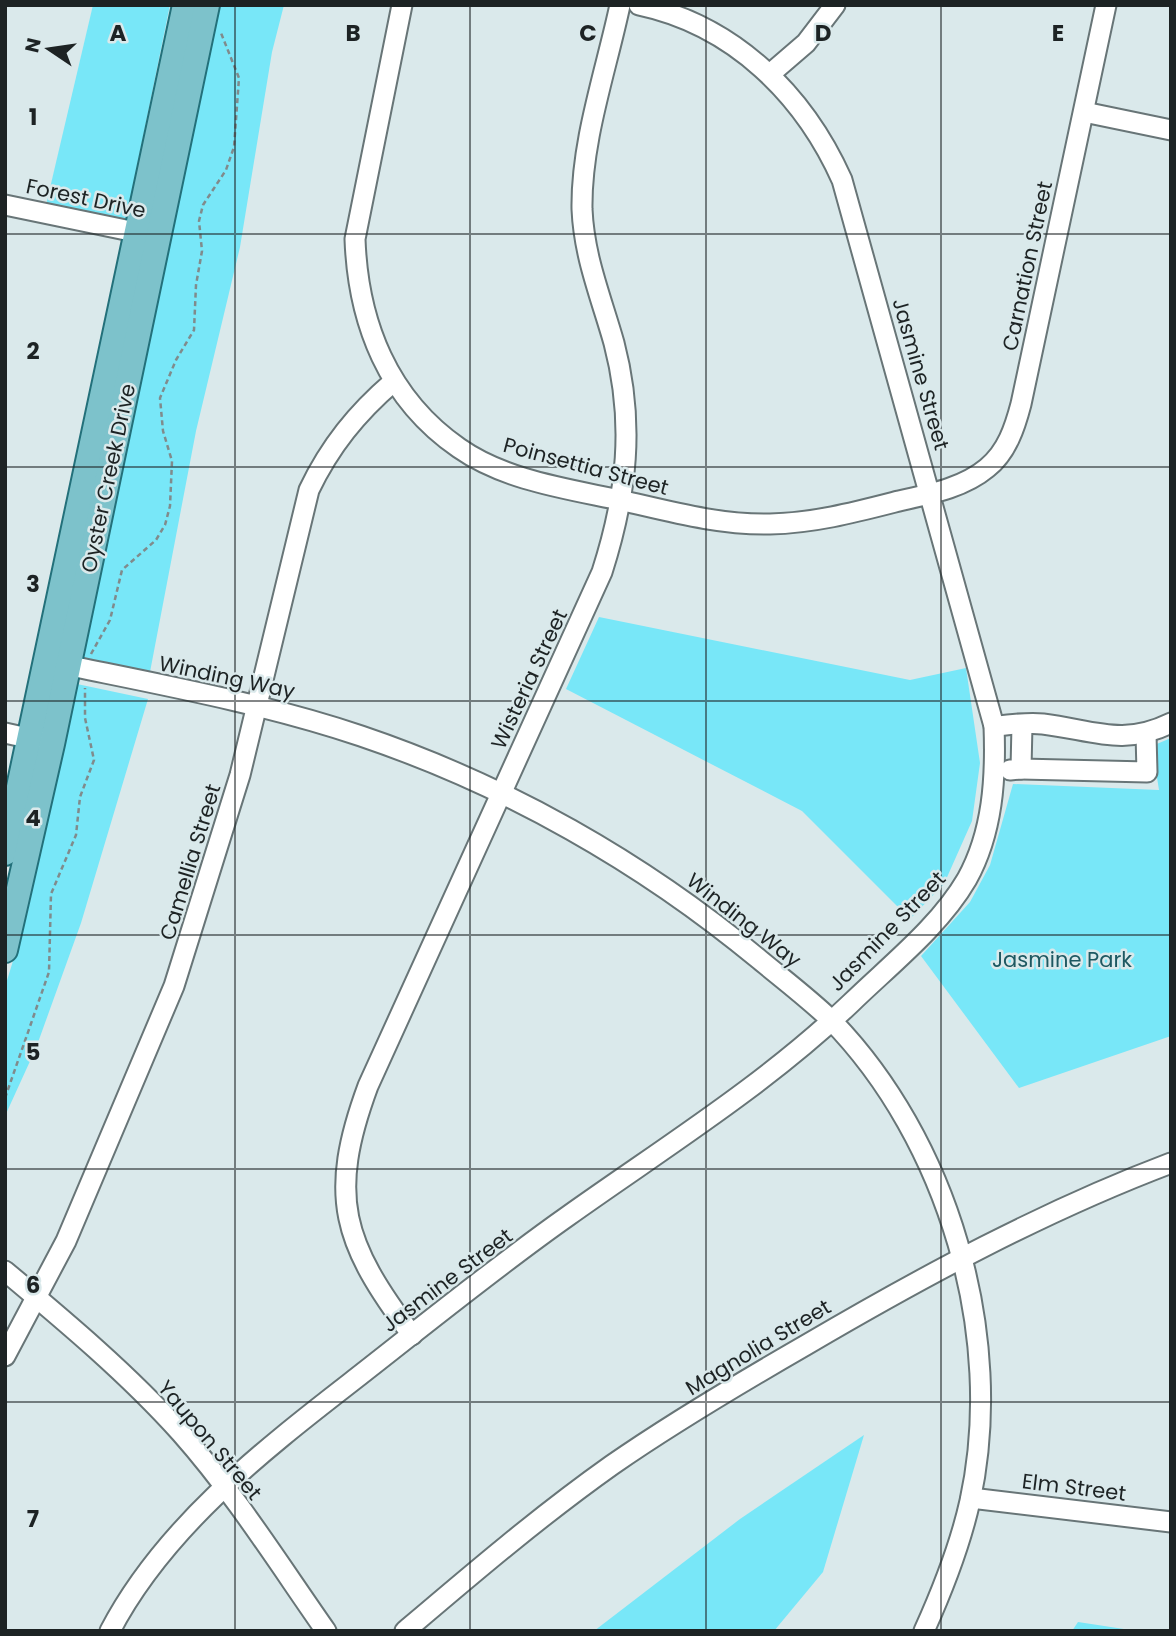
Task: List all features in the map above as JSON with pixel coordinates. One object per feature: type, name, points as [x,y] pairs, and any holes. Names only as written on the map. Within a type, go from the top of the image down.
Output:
[{"type":"main road","name":"Oyster Creek Drive","points":[[5,853],[68,666],[148,234],[185,5]]},
{"type":"main road","name":"Oyster Creek Drive","points":[[148,234],[214,15]]},
{"type":"main road","name":"Oyster Creek Drive","points":[[5,950],[41,741]]},
{"type":"street","name":"Poinsettia Street","points":[[402,5],[355,240],[356,278],[373,341],[393,382],[439,432],[480,460],[522,477],[718,522],[767,524],[841,516],[931,493]]},
{"type":"street","name":"Wisteria Street","points":[[412,1335],[375,1285],[361,1259],[346,1208],[346,1155],[368,1086],[602,572],[623,500],[626,418],[622,376],[589,265],[582,209],[587,153],[620,5]]},
{"type":"street","name":"Jasmine Street","points":[[110,1631],[154,1564],[225,1488],[306,1417],[568,1216],[700,1125],[784,1062],[832,1021],[950,904],[968,877],[982,841],[993,800],[994,726],[842,180],[807,116],[770,74],[716,34],[670,14],[639,5]]},
{"type":"street","points":[[770,74],[806,43],[835,5]]},
{"type":"street","name":"Carnation Street","points":[[931,493],[970,481],[990,466],[1015,427],[1106,5]]},
{"type":"street","points":[[1084,112],[1171,130]]},
{"type":"street","name":"Forest Drive","points":[[5,205],[148,234]]},
{"type":"street","name":"Camellia Street","points":[[5,1356],[85,1199],[174,986],[210,878],[257,707],[309,489],[323,459],[347,426],[393,382]]},
{"type":"street","name":"Winding Way","points":[[68,666],[257,707],[364,737],[500,794],[581,834],[687,902],[832,1021],[877,1078],[936,1177],[963,1258],[980,1367],[980,1418],[971,1497],[948,1574],[924,1631]]},
{"type":"street","points":[[994,726],[1041,723],[1116,737],[1146,734],[1171,723]]},
{"type":"street","points":[[1021,769],[1022,725]]},
{"type":"street","points":[[5,733],[41,741]]},
{"type":"street","points":[[995,772],[1021,769],[1147,772],[1146,734]]},
{"type":"street","name":"Magnolia Street","points":[[405,1631],[496,1555],[613,1465],[743,1382],[963,1258],[1090,1197],[1171,1163]]},
{"type":"street","name":"Yaupon Street","points":[[5,1271],[131,1382],[181,1434],[225,1488],[326,1631]]},
{"type":"street","name":"Elm Street","points":[[971,1497],[1171,1522]]},
{"type":"path","points":[[5,1098],[49,972],[51,894],[76,835],[80,797],[94,760],[84,693],[68,666],[92,653],[110,620],[122,570],[156,540],[165,525],[170,506],[172,461],[163,431],[160,398],[176,359],[194,330],[196,285],[202,251],[199,221],[203,205],[226,170],[234,147],[239,78],[214,15]]},
{"type":"green space","points":[[93,5],[170,5],[126,220],[46,205]]},
{"type":"green space","points":[[215,5],[284,5],[272,52],[240,247],[196,431],[150,672],[85,659],[80,647]]},
{"type":"green space","points":[[599,617],[910,680],[966,668],[980,763],[972,821],[944,884],[910,919],[802,811],[566,689]]},
{"type":"green space","points":[[77,684],[148,699],[81,923],[36,1048],[5,1116],[5,987],[27,915]]},
{"type":"green space","name":"Jasmine Park","points":[[1171,738],[1171,1036],[1019,1088],[921,956],[970,902],[990,865],[1013,784],[1159,790],[1152,746]]},
{"type":"green space","points":[[864,1435],[823,1572],[774,1631],[594,1631],[740,1519]]},
{"type":"green space","points":[[1078,1622],[1137,1631],[1072,1631]]}]
